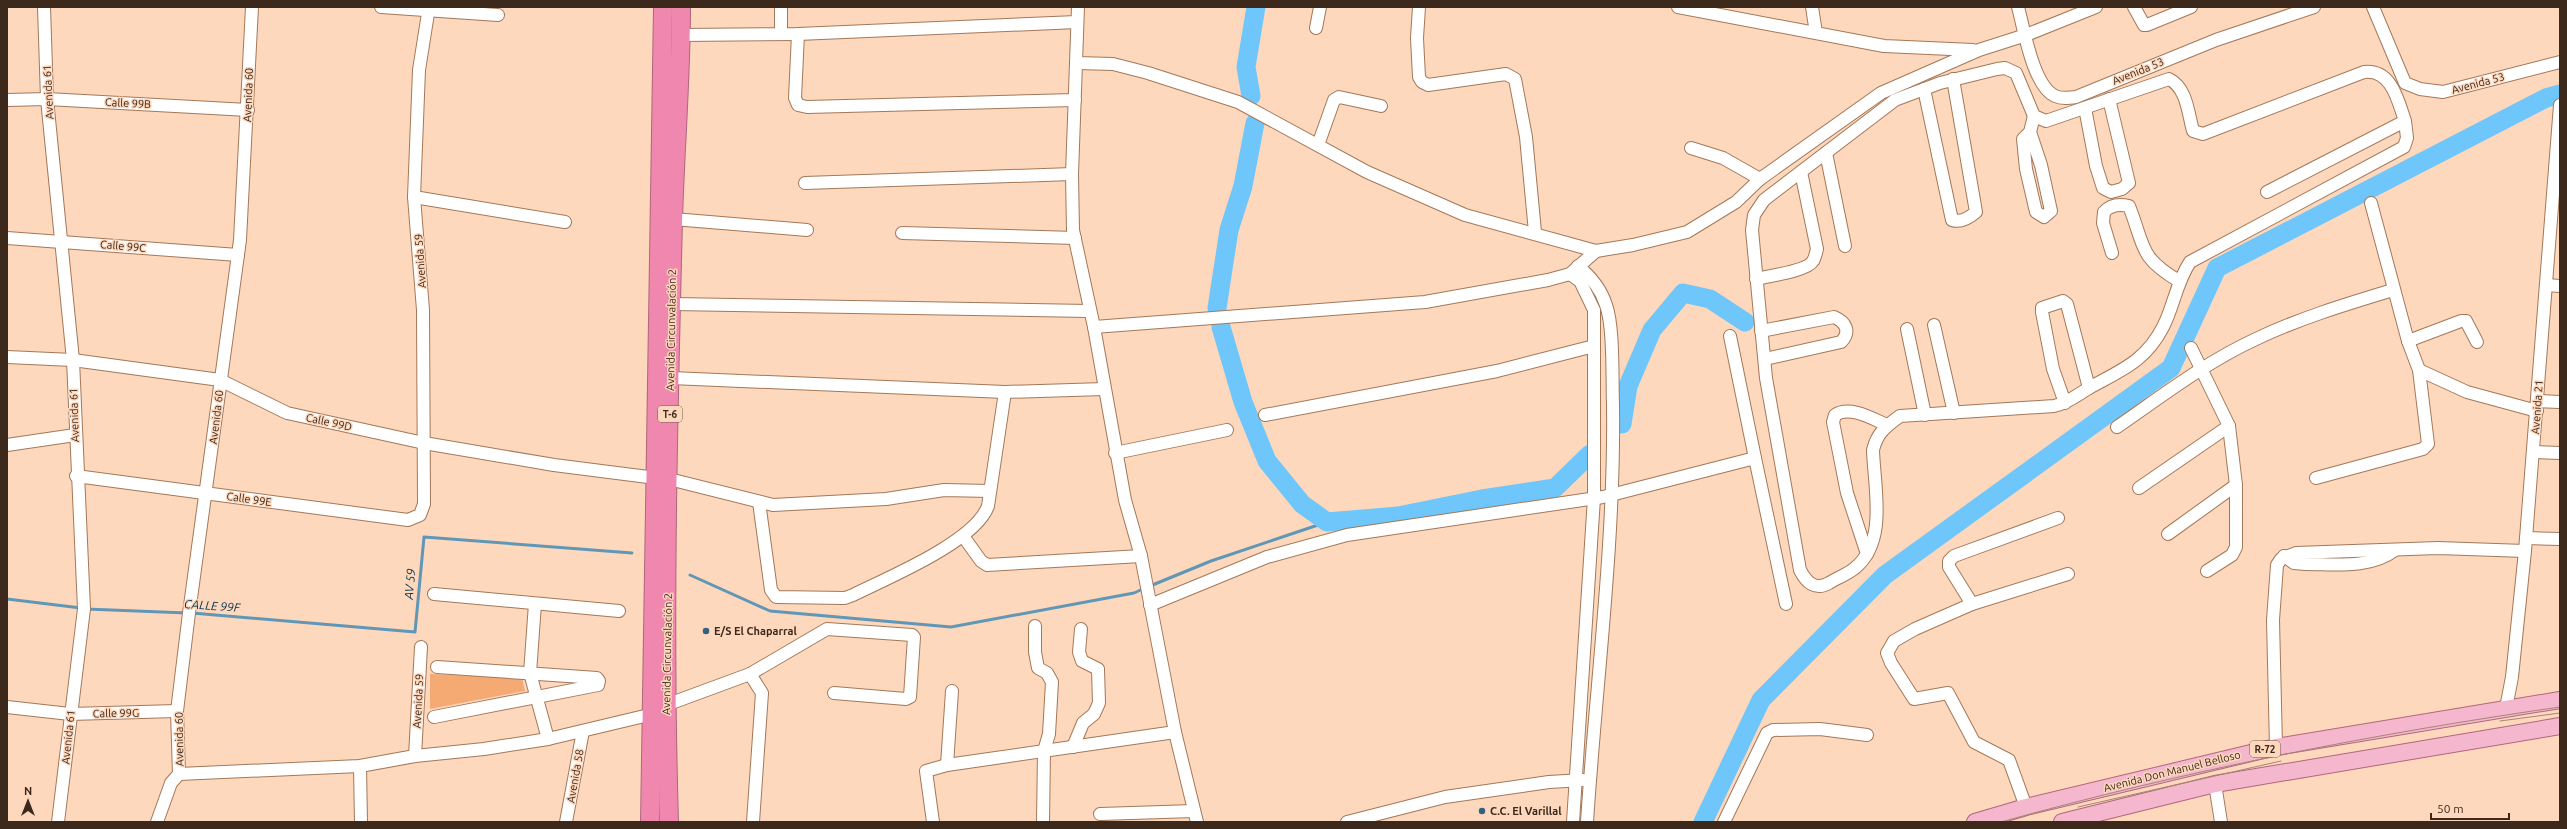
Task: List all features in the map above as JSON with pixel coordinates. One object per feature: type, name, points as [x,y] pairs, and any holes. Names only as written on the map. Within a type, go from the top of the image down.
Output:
[{"type":"highway","name":"Avenida Circunvalación 2","points":[[650,822],[659,710],[662,478],[663,7]]},
{"type":"highway","name":"Avenida Circunvalación 2","points":[[662,478],[671,378],[673,219],[682,7]]},
{"type":"highway","name":"Avenida Circunvalación 2","points":[[659,710],[669,822]]},
{"type":"main road","name":"Avenida Don Manuel Belloso","points":[[1975,822],[2026,807],[2276,747],[2560,700]]},
{"type":"main road","name":"Avenida Don Manuel Belloso","points":[[2062,822],[2215,784],[2560,726]]},
{"type":"street","name":"Avenida 61","points":[[44,7],[47,99],[73,360],[76,476],[84,609],[58,822]]},
{"type":"street","name":"Avenida 60","points":[[157,822],[171,783],[179,774],[178,711],[189,613],[238,255],[248,110],[252,7]]},
{"type":"street","points":[[381,7],[429,8],[498,15]]},
{"type":"street","points":[[781,7],[782,34]]},
{"type":"street","points":[[1078,7],[1072,174],[1075,238],[1089,311],[1094,327],[1115,453],[1125,500],[1141,556],[1175,732],[1196,816],[1100,814]]},
{"type":"street","points":[[1316,28],[1320,7]]},
{"type":"street","points":[[1419,7],[1416,38],[1419,77],[1422,82],[1428,85],[1506,74],[1515,79],[1526,137],[1534,232]]},
{"type":"street","points":[[1678,7],[1884,46],[1979,50]]},
{"type":"street","points":[[1812,7],[1816,33]]},
{"type":"street","name":"Avenida 53","points":[[2018,7],[2035,72],[2054,96],[2064,98],[2076,97],[2216,40],[2314,7]]},
{"type":"street","points":[[1076,63],[1113,64],[1238,102],[1367,172],[1465,215],[1534,232],[1596,251],[1633,245],[1687,232],[1736,202],[1760,179],[1881,93],[1979,50],[2026,35],[2096,7]]},
{"type":"street","points":[[2134,7],[2144,25],[2191,7]]},
{"type":"street","points":[[2373,7],[2405,83],[2393,86]]},
{"type":"street","name":"Avenida 59","points":[[420,515],[424,504],[423,310],[414,198],[419,70],[429,8]]},
{"type":"street","points":[[681,35],[798,34],[1077,22]]},
{"type":"street","points":[[798,34],[796,98],[798,105],[802,106],[1075,100]]},
{"type":"street","name":"Avenida 53","points":[[2405,83],[2420,89],[2443,92],[2560,62]]},
{"type":"street","points":[[2030,132],[2041,165],[2051,211],[2044,217],[2036,212],[2026,169],[2023,139],[2030,132],[2034,116],[2016,73],[2005,68],[1954,79],[1895,100],[1764,200],[1754,215],[1752,230],[1766,378],[1800,570],[1806,581],[1812,585],[1823,586],[1856,568],[1875,541],[1876,520],[1873,450],[1875,441],[1887,425],[1900,416],[2054,406],[2065,403],[2089,388],[2118,374],[2148,352],[2163,326],[2179,281],[2190,262],[2404,147],[2407,138],[2404,121],[2393,86],[2378,75],[2371,72],[2364,72],[2203,134],[2193,131],[2182,90],[2176,82],[2168,79],[2046,121],[2034,116]]},
{"type":"street","points":[[2019,80],[2035,72]]},
{"type":"street","points":[[1924,89],[1952,220],[1957,221],[1969,218],[1976,212],[1954,79]]},
{"type":"street","points":[[1318,145],[1334,100],[1339,97],[1381,106]]},
{"type":"street","name":"Calle 99B","points":[[7,100],[47,99],[248,110]]},
{"type":"street","points":[[2085,108],[2096,166],[2103,188],[2111,192],[2122,189],[2129,183],[2109,99]]},
{"type":"street","name":"Avenida 21","points":[[2506,708],[2512,676],[2525,551],[2560,105]]},
{"type":"street","points":[[2267,192],[2404,121]]},
{"type":"street","points":[[1691,148],[1723,158],[1760,179]]},
{"type":"street","points":[[1826,153],[1845,246]]},
{"type":"street","points":[[1756,279],[1800,269],[1812,262],[1816,256],[1817,249],[1801,172]]},
{"type":"street","points":[[805,183],[1072,174]]},
{"type":"street","points":[[414,198],[565,222]]},
{"type":"street","points":[[2316,478],[2423,449],[2428,444],[2428,434],[2418,370],[2393,290],[2371,203]]},
{"type":"street","points":[[2112,254],[2103,223],[2104,212],[2108,207],[2120,204],[2130,206],[2146,255],[2159,269],[2179,281]]},
{"type":"street","points":[[673,219],[807,230]]},
{"type":"street","points":[[902,233],[1075,238]]},
{"type":"street","name":"Calle 99C","points":[[7,238],[238,255]]},
{"type":"street","points":[[1094,327],[1425,302],[1548,280],[1574,270],[1596,251]]},
{"type":"street","points":[[1573,822],[1584,684],[1594,498],[1594,310],[1574,270]]},
{"type":"street","points":[[1574,270],[1591,277],[1606,305],[1613,388],[1612,493],[1586,822]]},
{"type":"street","points":[[2546,284],[2560,286]]},
{"type":"street","points":[[2117,427],[2203,368],[2262,336],[2317,314],[2393,290]]},
{"type":"street","points":[[2065,403],[2053,369],[2042,312],[2042,308],[2046,304],[2063,301],[2067,304],[2089,388]]},
{"type":"street","points":[[672,304],[1089,311]]},
{"type":"street","points":[[1762,331],[1834,317],[1842,321],[1847,330],[1846,337],[1842,342],[1765,359]]},
{"type":"street","points":[[2408,341],[2461,321],[2466,321],[2477,342]]},
{"type":"street","points":[[1934,325],[1954,413]]},
{"type":"street","points":[[1907,329],[1925,415]]},
{"type":"street","points":[[1730,336],[1786,604]]},
{"type":"street","points":[[1265,415],[1497,371],[1594,346]]},
{"type":"street","points":[[2191,348],[2203,368],[2229,426],[2236,485],[2236,547],[2232,555],[2207,571]]},
{"type":"street","name":"Calle 99D","points":[[7,357],[73,360],[220,380],[287,413],[424,443],[554,465],[662,478],[773,505],[886,499],[944,490],[990,491]]},
{"type":"street","points":[[2418,370],[2467,392],[2537,406],[2560,402]]},
{"type":"street","points":[[671,378],[1005,392],[1104,389]]},
{"type":"street","points":[[759,502],[771,590],[776,597],[785,599],[845,598],[853,595],[915,564],[963,536],[984,517],[990,491],[1005,392]]},
{"type":"street","points":[[1867,554],[1847,493],[1833,422],[1835,415],[1839,412],[1855,412],[1887,425]]},
{"type":"street","points":[[2139,488],[2229,426]]},
{"type":"street","points":[[1115,453],[1227,430]]},
{"type":"street","points":[[7,445],[75,435]]},
{"type":"street","points":[[2533,452],[2560,453]]},
{"type":"street","points":[[1150,605],[1268,557],[1347,535],[1594,498],[1755,458]]},
{"type":"street","name":"Calle 99E","points":[[76,476],[408,520],[420,515]]},
{"type":"street","points":[[2168,534],[2236,485]]},
{"type":"street","points":[[1972,604],[1948,566],[1949,561],[1954,556],[2058,518]]},
{"type":"street","points":[[963,536],[981,561],[988,565],[1141,556]]},
{"type":"street","points":[[2526,538],[2560,539]]},
{"type":"street","points":[[2276,747],[2273,620],[2278,565],[2284,556],[2296,553],[2438,548],[2525,551]]},
{"type":"street","points":[[2026,807],[2009,760],[1974,742],[1948,693],[1914,699],[1891,663],[1888,653],[1894,641],[1915,629],[1972,604],[2068,574]]},
{"type":"street","points":[[434,594],[619,611]]},
{"type":"street","points":[[535,604],[530,673],[548,739]]},
{"type":"street","points":[[1035,626],[1035,652],[1038,668],[1047,673],[1052,682],[1048,734],[1044,751],[1043,822]]},
{"type":"street","points":[[179,774],[360,766],[415,756],[484,749],[548,739],[659,710],[750,674],[827,629],[912,635],[914,637],[910,697],[906,699],[834,693]]},
{"type":"street","points":[[1073,747],[1084,722],[1094,714],[1099,703],[1098,669],[1082,661],[1079,652],[1081,629]]},
{"type":"street","name":"Avenida 59","points":[[415,756],[421,647]]},
{"type":"street","points":[[434,717],[598,685],[599,681],[597,678],[437,667]]},
{"type":"street","points":[[750,674],[762,692],[753,822]]},
{"type":"street","points":[[947,765],[952,691]]},
{"type":"street","name":"Calle 99G","points":[[7,707],[70,714],[178,711]]},
{"type":"street","points":[[1724,822],[1767,733],[1773,730],[1820,729],[1867,735]]},
{"type":"street","name":"Avenida 58","points":[[566,822],[583,731]]},
{"type":"street","points":[[932,822],[926,771],[947,765],[1175,732]]},
{"type":"street","points":[[360,766],[361,822]]},
{"type":"street","points":[[1347,822],[1446,797],[1549,782],[1589,780]]},
{"type":"street","points":[[2215,784],[2221,822]]},
{"type":"shaded area","points":[[430,674],[522,678],[525,691],[430,709]]},
{"type":"waterway","points":[[1251,96],[1246,67],[1256,7]]},
{"type":"waterway","points":[[1703,822],[1761,700],[1885,575],[2171,368],[2217,268],[2546,98],[2560,94]]},
{"type":"waterway","points":[[1217,308],[1229,230],[1243,186],[1255,123]]},
{"type":"waterway","points":[[1622,424],[1628,386],[1652,330],[1683,293],[1710,299],[1745,322]]},
{"type":"waterway","points":[[1221,327],[1243,402],[1267,461],[1302,504],[1327,522],[1398,516],[1482,499],[1555,488],[1590,454]]},
{"type":"waterway","points":[[1150,586],[1211,561],[1327,522]]},
{"type":"waterway","name":"AV 59","points":[[192,613],[415,632],[424,537],[632,553]]},
{"type":"waterway","points":[[690,575],[770,611],[951,627],[1134,593],[1145,588]]},
{"type":"waterway","name":"CALLE 99F","points":[[7,599],[81,608]]},
{"type":"waterway","name":"CALLE 99F","points":[[86,609],[187,613]]},
{"type":"tram line","points":[[2001,822],[2139,786],[2209,770],[2419,729],[2560,707]]},
{"type":"tram line","points":[[2500,721],[2560,713]]},
{"type":"tram line","points":[[2078,807],[2281,761]]},
{"type":"place","name":"E/S El Chaparral","points":[[706,631]]},
{"type":"place","name":"C.C. El Varillal","points":[[1482,811]]}]
